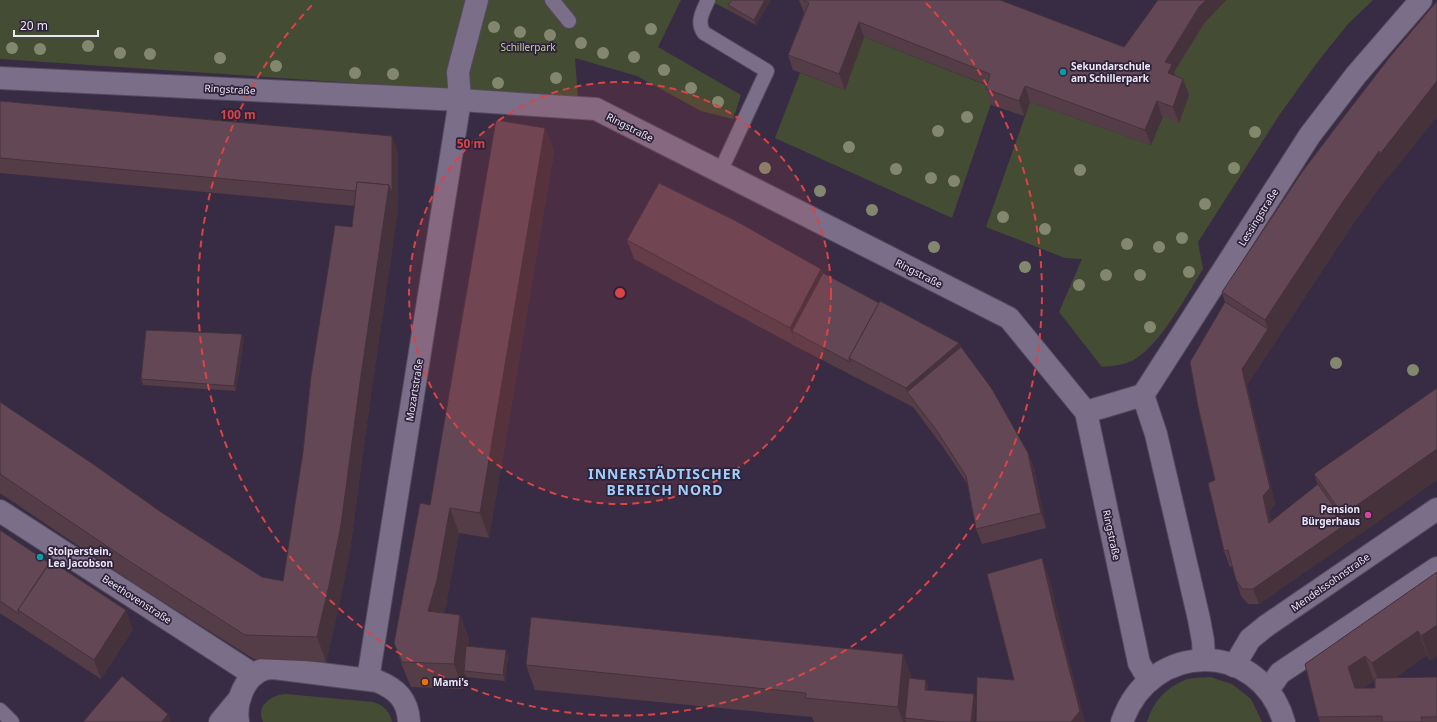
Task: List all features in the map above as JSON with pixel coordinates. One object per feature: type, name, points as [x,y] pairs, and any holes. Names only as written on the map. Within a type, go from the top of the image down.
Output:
[{"type":"street","points":[[460,100],[458,72],[477,0]]},
{"type":"street","name":"Lessingstraße","points":[[1143,395],[1310,135],[1356,75],[1421,0]]},
{"type":"street","name":"Ringstraße","points":[[0,78],[460,100],[596,109],[1010,318],[1086,412],[1139,663],[1149,680]]},
{"type":"street","name":"Mozartstraße","points":[[368,679],[460,100]]},
{"type":"street","points":[[1086,412],[1143,395],[1156,434],[1199,619],[1203,641],[1204,660]]},
{"type":"street","name":"Mendelssohnstraße","points":[[1234,666],[1250,639],[1266,626],[1437,508]]},
{"type":"street","name":"Beethovenstraße","points":[[0,511],[254,674]]},
{"type":"street","points":[[1268,690],[1280,673],[1437,568]]},
{"type":"street","points":[[1122,722],[1132,700],[1149,680],[1169,667],[1180,663],[1204,660],[1234,666],[1252,676],[1268,690],[1276,702],[1284,722]]},
{"type":"street","points":[[238,722],[237,715],[240,698],[246,685],[254,674],[265,669],[274,668],[368,679],[387,685],[405,701],[409,722]]},
{"type":"street","points":[[220,722],[240,698]]},
{"type":"lane","points":[[552,0],[570,21]]},
{"type":"lane","points":[[708,0],[700,21],[700,28],[704,33],[767,71],[720,172]]},
{"type":"lane","points":[[0,710],[12,722]]},
{"type":"green space","name":"Schillerpark","points":[[0,0],[681,0],[658,47],[741,95],[733,119],[701,111],[637,76],[575,58],[578,98],[0,59]]},
{"type":"green space","points":[[709,0],[737,0],[730,11]]},
{"type":"green space","points":[[1226,0],[1373,0],[1348,24],[1319,60],[1280,114],[1198,242],[1203,269],[1172,320],[1153,344],[1132,361],[1102,367],[1059,312],[1082,259],[1065,258],[986,227],[1030,102],[1151,145],[1163,116],[1179,122],[1189,95],[1171,77],[1204,23]]},
{"type":"green space","points":[[864,37],[996,89],[952,218],[775,138],[800,73],[845,90]]},
{"type":"green space","points":[[1210,677],[1232,684],[1251,699],[1262,722],[1147,722],[1156,702],[1171,687],[1188,679]]},
{"type":"green space","points":[[286,694],[373,702],[386,709],[392,722],[263,722],[261,711],[266,702],[280,695]]},
{"type":"building","points":[[732,0],[765,0],[754,20],[728,5]]},
{"type":"building","name":"Sekundarschule am Schillerpark","points":[[803,0],[1000,0],[1124,47],[1158,0],[1206,0],[1199,7],[1165,62],[1172,64],[1168,73],[1183,79],[1173,107],[1157,101],[1145,130],[1025,86],[1019,101],[986,89],[990,74],[859,22],[839,74],[788,55],[809,3]]},
{"type":"building","points":[[1437,1],[1437,81],[1380,154],[1379,151],[1344,200],[1265,320],[1222,292],[1302,172],[1389,58]]},
{"type":"building","points":[[0,101],[392,136],[392,194],[389,185],[357,182],[356,191],[0,158]]},
{"type":"building","points":[[496,120],[545,128],[480,513],[450,508],[437,580],[428,611],[460,615],[454,664],[402,662],[394,643],[420,503],[430,505]]},
{"type":"building","points":[[357,182],[389,185],[341,525],[317,637],[245,635],[129,561],[0,474],[0,402],[93,464],[161,512],[262,577],[283,581],[303,452],[311,376],[335,225],[352,227]]},
{"type":"building","points":[[659,183],[736,221],[821,269],[790,328],[627,240]]},
{"type":"building","points":[[823,273],[879,303],[849,358],[850,362],[792,331]]},
{"type":"building","points":[[880,301],[959,343],[906,388],[849,358]]},
{"type":"building","points":[[1225,302],[1268,329],[1242,369],[1270,488],[1263,496],[1269,523],[1318,484],[1346,524],[1253,589],[1242,589],[1236,580],[1228,550],[1224,551],[1208,483],[1215,480],[1198,407],[1190,362]]},
{"type":"building","points":[[146,330],[242,334],[234,386],[141,379]]},
{"type":"building","points":[[961,347],[992,389],[1028,453],[1041,513],[976,529],[966,476],[937,431],[907,392]]},
{"type":"building","points":[[1437,388],[1437,449],[1343,515],[1314,474]]},
{"type":"building","points":[[0,530],[49,563],[18,610],[19,614],[0,601]]},
{"type":"building","points":[[1042,558],[1080,711],[1071,722],[976,722],[977,677],[1014,680],[987,574]]},
{"type":"building","points":[[51,561],[126,610],[94,660],[18,610]]},
{"type":"building","points":[[1437,572],[1437,625],[1421,636],[1418,631],[1372,663],[1365,656],[1348,667],[1355,688],[1375,688],[1375,678],[1437,677],[1437,717],[1421,717],[1422,722],[1382,722],[1382,716],[1318,717],[1305,664]]},
{"type":"building","points":[[531,617],[903,654],[898,707],[805,698],[806,693],[526,665]]},
{"type":"building","points":[[466,646],[506,650],[503,675],[464,671]]},
{"type":"building","points":[[122,676],[168,714],[162,722],[83,722]]},
{"type":"building","points":[[909,678],[926,680],[925,690],[974,694],[971,722],[943,722],[905,718]]},
{"type":"place","name":"Sekundarschule am Schillerpark","points":[[1063,72]]},
{"type":"place","name":"Pension Bürgerhaus","points":[[1368,515]]},
{"type":"place","name":"Stolperstein, Lea Jacobson","points":[[40,557]]},
{"type":"place","name":"Mami's","points":[[425,682]]},
{"type":"district","name":"INNERSTÄDTISCHER BEREICH NORD","points":[[665,482]]}]
